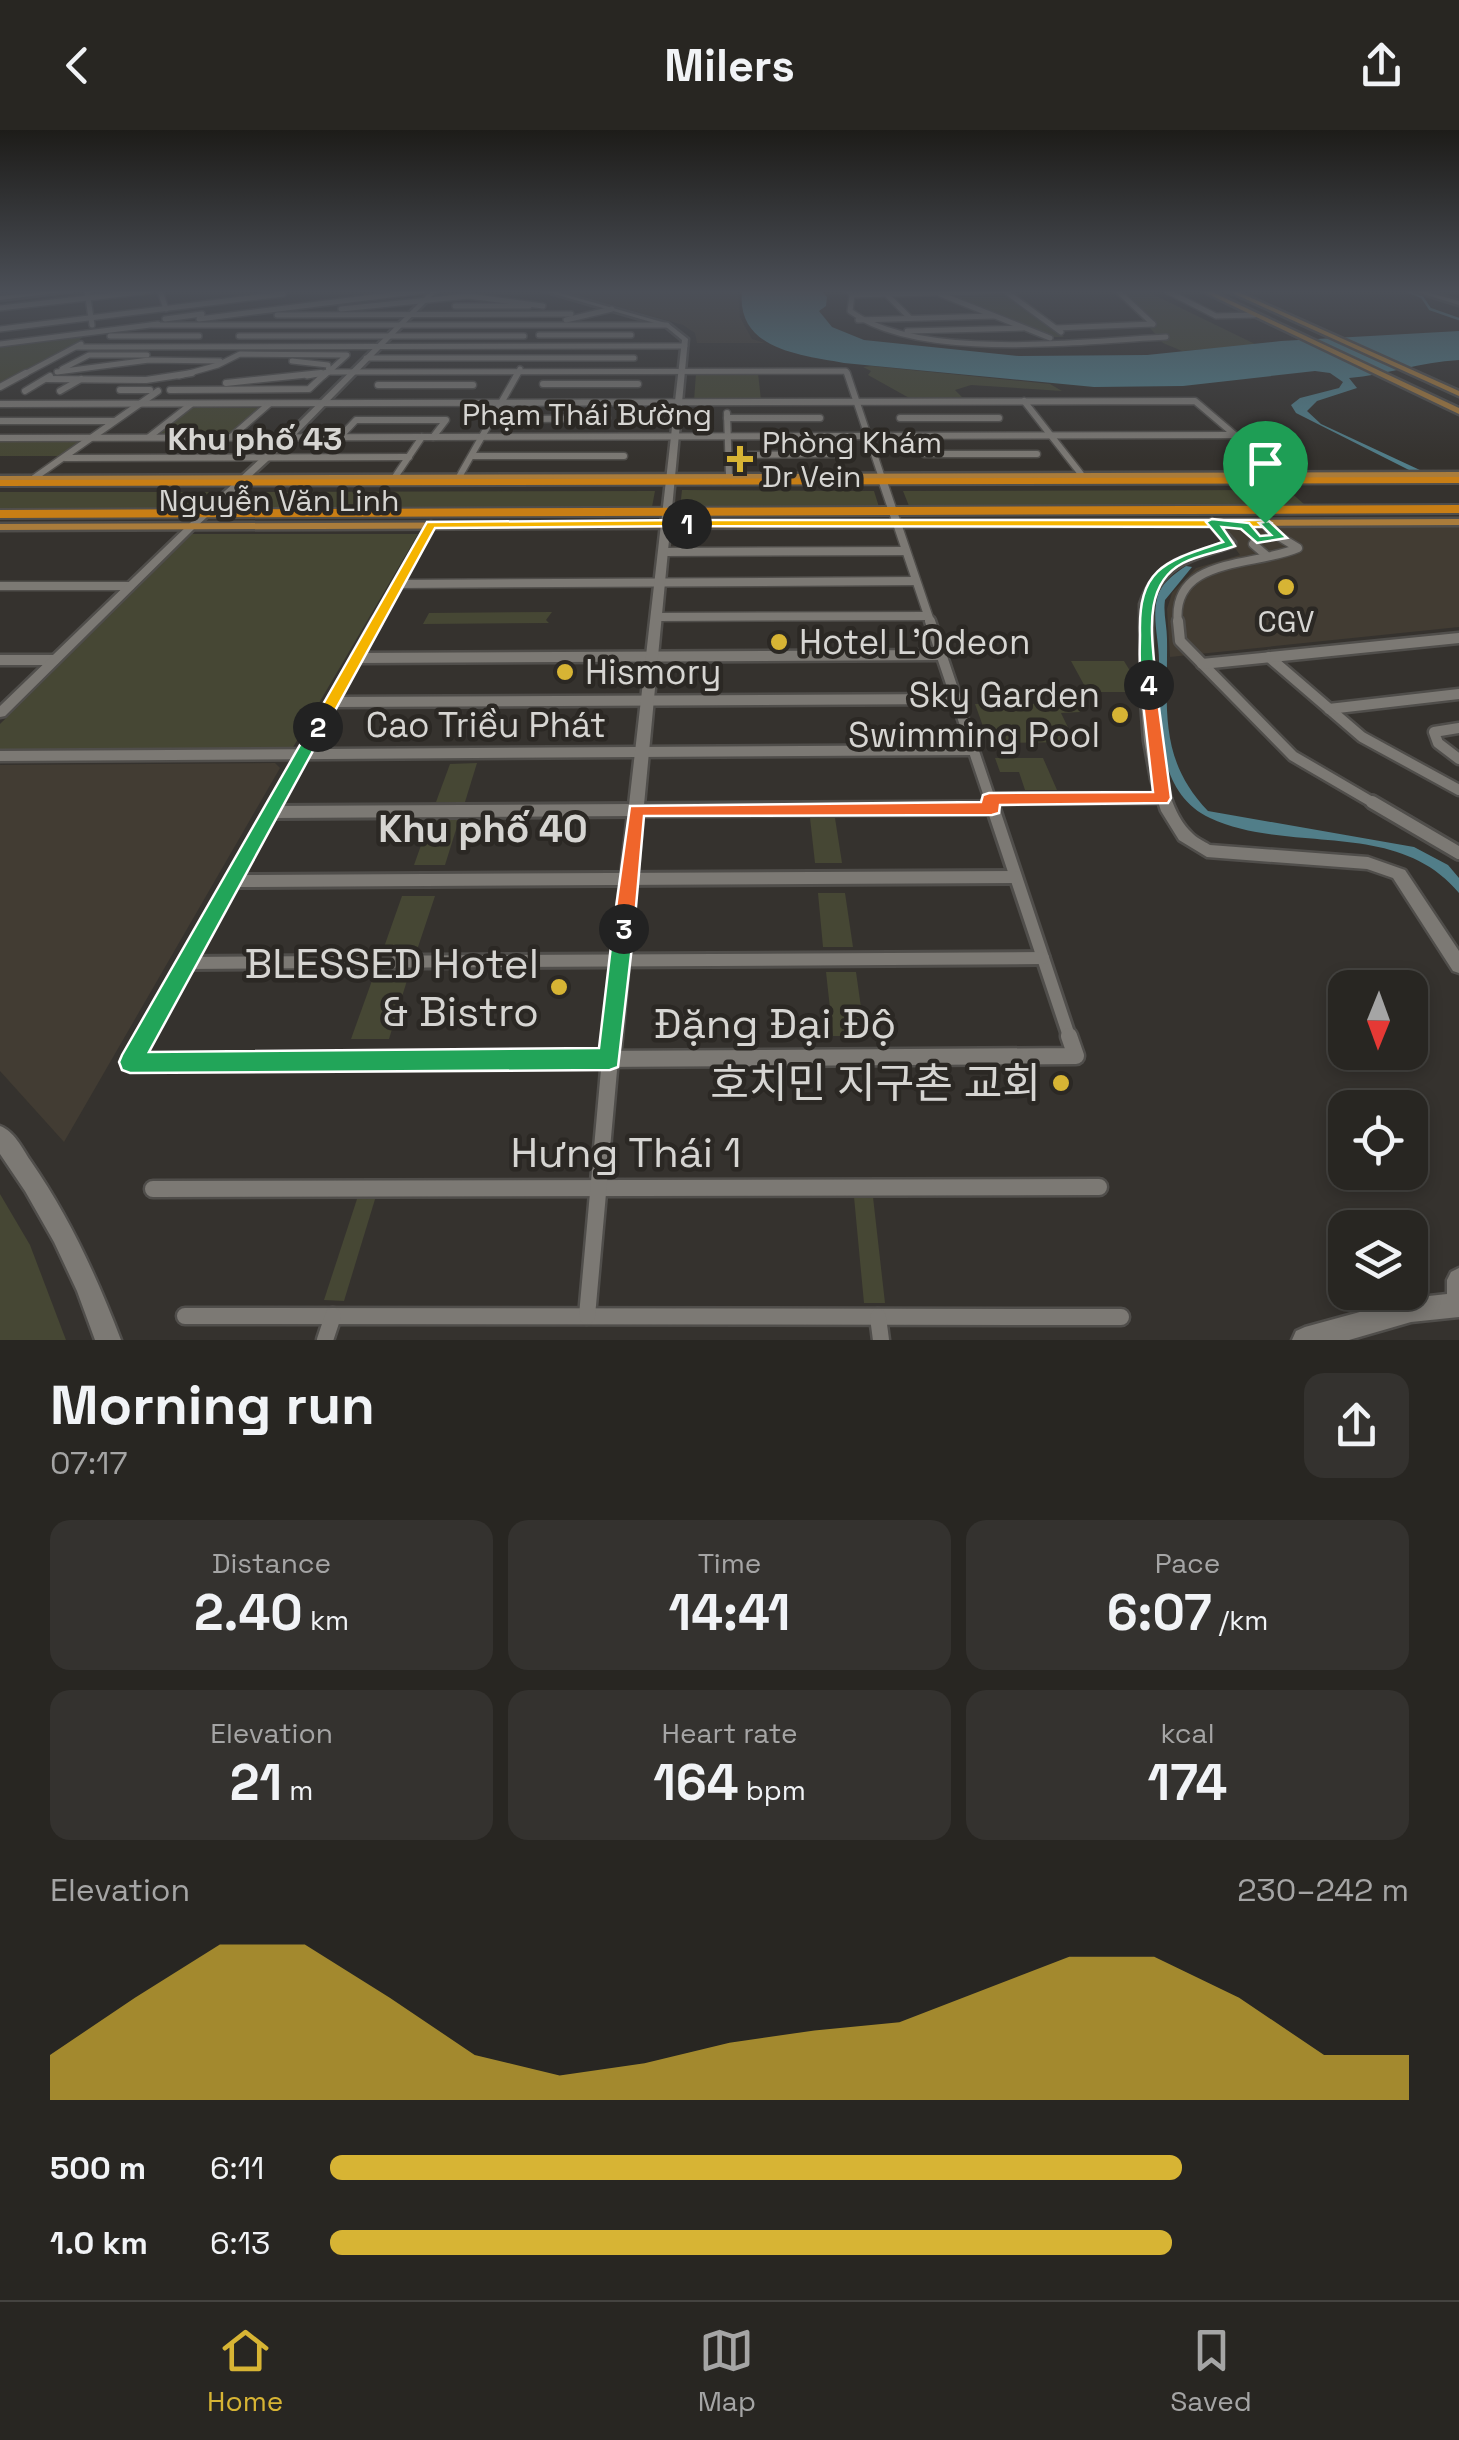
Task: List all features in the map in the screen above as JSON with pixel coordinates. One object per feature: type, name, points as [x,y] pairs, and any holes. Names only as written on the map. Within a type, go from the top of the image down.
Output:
[{"type":"highway","name":"Nguyễn Văn Linh","points":[[882,481],[1083,477],[1459,480]]},
{"type":"highway","name":"Nguyễn Văn Linh","points":[[0,483],[882,481],[1294,486],[1459,480]]},
{"type":"highway","name":"Nguyễn Văn Linh","points":[[0,483],[240,483]]},
{"type":"highway","name":"Nguyễn Văn Linh","points":[[895,518],[1208,520],[1330,516]]},
{"type":"highway","name":"Nguyễn Văn Linh","points":[[0,520],[1459,516]]},
{"type":"highway","name":"Nguyễn Văn Linh","points":[[199,519],[549,522],[667,518]]},
{"type":"main road","points":[[1325,347],[1459,412]]},
{"type":"main road","points":[[1357,347],[1457,393]]},
{"type":"main road","name":"Nguyễn Văn Linh","points":[[1083,477],[1281,474],[1459,480]]},
{"type":"main road","name":"Nguyễn Văn Linh","points":[[240,483],[460,477],[671,481],[729,476],[882,481]]},
{"type":"main road","name":"Nguyễn Văn Linh","points":[[1208,520],[1238,524],[1330,516]]},
{"type":"street","points":[[0,388],[75,347]]},
{"type":"street","points":[[204,360],[222,347]]},
{"type":"street","points":[[0,714],[199,519],[289,437],[377,347]]},
{"type":"street","points":[[460,477],[532,347]]},
{"type":"street","points":[[587,1316],[597,1186],[685,347]]},
{"type":"street","points":[[25,391],[88,355],[182,354],[176,359]]},
{"type":"street","points":[[120,390],[154,391],[304,390],[347,354],[240,354],[228,362],[152,386],[154,391]]},
{"type":"street","points":[[366,358],[634,358]]},
{"type":"street","points":[[30,372],[176,359],[318,362],[328,365],[330,372]]},
{"type":"street","points":[[47,378],[180,383],[267,382],[353,371],[846,371],[1043,958],[186,963]]},
{"type":"street","points":[[634,400],[641,371]]},
{"type":"street","points":[[60,391],[82,379]]},
{"type":"street","points":[[93,390],[113,379]]},
{"type":"street","points":[[170,390],[180,383]]},
{"type":"street","points":[[543,384],[638,384]]},
{"type":"street","points":[[378,385],[473,385]]},
{"type":"street","points":[[414,400],[426,385]]},
{"type":"street","points":[[31,481],[154,391]]},
{"type":"street","points":[[0,402],[1195,401],[1281,474]]},
{"type":"street","points":[[143,402],[680,402]]},
{"type":"street","points":[[728,402],[729,476]]},
{"type":"street","points":[[1024,402],[1083,477]]},
{"type":"street","points":[[148,438],[191,404]]},
{"type":"street","points":[[230,438],[269,404]]},
{"type":"street","points":[[534,419],[607,418]]},
{"type":"street","points":[[727,418],[820,418]]},
{"type":"street","points":[[900,418],[999,418]]},
{"type":"street","points":[[948,418],[970,454]]},
{"type":"street","points":[[555,437],[563,419]]},
{"type":"street","points":[[340,437],[356,420],[446,420],[433,437]]},
{"type":"street","points":[[0,421],[117,421]]},
{"type":"street","name":"Phạm Thái Bường","points":[[0,438],[1235,435]]},
{"type":"street","points":[[396,478],[422,437]]},
{"type":"street","points":[[728,455],[840,454]]},
{"type":"street","points":[[924,454],[1037,454]]},
{"type":"street","points":[[472,456],[624,456]]},
{"type":"street","points":[[65,458],[408,457]]},
{"type":"street","points":[[1208,520],[1231,544],[1166,568],[1148,588],[1146,604],[1150,711],[1162,798],[1182,837],[1190,845],[1207,850],[1368,863],[1399,874],[1459,966]]},
{"type":"street","name":"Đặng Đại Độ","points":[[432,522],[130,1062],[1076,1056],[1043,958]]},
{"type":"street","points":[[1265,523],[1298,548],[1205,571],[1194,578],[1180,595],[1176,610],[1179,636],[1293,756],[1459,853]]},
{"type":"street","points":[[1238,524],[1254,532],[1257,539]]},
{"type":"street","points":[[1268,556],[1252,542],[1281,538]]},
{"type":"street","points":[[664,552],[905,551]]},
{"type":"street","points":[[398,584],[915,582]]},
{"type":"street","points":[[0,586],[130,586]]},
{"type":"street","points":[[657,617],[927,616]]},
{"type":"street","points":[[1202,664],[1459,638]]},
{"type":"street","points":[[356,658],[940,655]]},
{"type":"street","points":[[1268,657],[1362,738],[1459,790]]},
{"type":"street","points":[[0,660],[54,660]]},
{"type":"street","points":[[1329,709],[1459,694]]},
{"type":"street","points":[[332,702],[955,700]]},
{"type":"street","points":[[1459,728],[1434,732],[1438,743],[1459,758]]},
{"type":"street","name":"Cao Triều Phát","points":[[0,756],[972,750]]},
{"type":"street","points":[[270,812],[636,810],[1162,798]]},
{"type":"street","points":[[232,881],[1015,877]]},
{"type":"street","points":[[0,1136],[37,1188],[93,1297],[108,1340]]},
{"type":"street","name":"Hưng Thái 1","points":[[153,1188],[1099,1186]]},
{"type":"street","points":[[1459,1280],[1459,1298]]},
{"type":"street","points":[[1305,1340],[1411,1310],[1459,1306]]},
{"type":"street","points":[[184,1316],[1121,1317]]},
{"type":"street","points":[[325,1340],[332,1316]]},
{"type":"street","points":[[878,1317],[881,1340]]},
{"type":"shaded area","points":[[1459,526],[1459,627],[1170,657],[1167,609],[1172,593],[1196,568],[1240,555],[1220,527]]},
{"type":"shaded area","points":[[275,763],[280,768],[64,1142],[0,1071],[0,765]]},
{"type":"green space","points":[[0,347],[69,347],[0,384]]},
{"type":"green space","points":[[1174,347],[1226,347],[1182,351]]},
{"type":"green space","points":[[863,367],[1050,384],[1062,391],[971,385],[955,390],[964,399],[911,399],[868,375],[871,371]]},
{"type":"green space","points":[[696,373],[758,373],[761,400],[694,401]]},
{"type":"green space","points":[[192,408],[260,408],[228,435],[155,435]]},
{"type":"green space","points":[[0,441],[85,441],[63,456],[0,456]]},
{"type":"green space","points":[[682,490],[874,491],[879,507],[680,508]]},
{"type":"green space","points":[[1288,490],[1305,505],[909,506],[903,491]]},
{"type":"green space","points":[[655,491],[652,507],[220,508],[239,492]]},
{"type":"green space","points":[[0,492],[220,492],[202,509],[0,510]]},
{"type":"green space","points":[[192,534],[418,534],[292,749],[0,749],[0,724]]},
{"type":"green space","points":[[552,612],[546,620],[549,623],[423,624],[429,613]]},
{"type":"green space","points":[[1071,661],[1124,661],[1143,692],[1088,692]]},
{"type":"green space","points":[[975,704],[1076,704],[1080,712],[1061,713],[1075,742],[989,743]]},
{"type":"green space","points":[[995,758],[1043,758],[1057,790],[1025,790],[1019,772],[1000,772]]},
{"type":"green space","points":[[477,763],[465,802],[436,802],[450,764]]},
{"type":"green space","points":[[810,818],[835,818],[842,863],[815,863]]},
{"type":"green space","points":[[430,820],[459,820],[445,865],[414,865]]},
{"type":"green space","points":[[818,893],[845,893],[853,947],[823,947]]},
{"type":"green space","points":[[402,896],[435,896],[417,950],[383,950]]},
{"type":"green space","points":[[826,972],[856,972],[865,1036],[833,1036]]},
{"type":"green space","points":[[409,974],[389,1039],[351,1039],[374,975]]},
{"type":"green space","points":[[0,1194],[30,1245],[66,1340],[0,1340]]},
{"type":"green space","points":[[358,1196],[376,1196],[344,1301],[324,1300]]},
{"type":"green space","points":[[854,1197],[873,1197],[885,1303],[864,1303]]},
{"type":"water","points":[[778,347],[936,347],[1019,356],[1147,355],[1219,347],[1459,347],[1459,360],[1349,378],[1357,388],[1317,401],[1307,411],[1321,424],[1422,471],[1409,470],[1296,413],[1291,405],[1300,398],[1339,388],[1343,382],[1330,373],[1315,371],[1183,386],[1094,387],[844,363]]},
{"type":"water","points":[[1186,566],[1192,567],[1165,600],[1167,709],[1180,771],[1208,811],[1414,847],[1448,865],[1459,878],[1459,893],[1434,870],[1405,855],[1374,846],[1241,829],[1191,806],[1168,770],[1163,748],[1155,614],[1161,589]]},
{"type":"place","name":"Phòng Khám Dr Vein","points":[[740,459]]},
{"type":"place","name":"CGV","points":[[1286,587]]},
{"type":"place","name":"Hotel L'Odeon","points":[[779,642]]},
{"type":"place","name":"Hismory","points":[[565,672]]},
{"type":"place","name":"Sky Garden Swimming Pool","points":[[1120,715]]},
{"type":"place","name":"BLESSED Hotel & Bistro","points":[[559,987]]},
{"type":"place","name":"호치민 지구촌 교회","points":[[1061,1083]]},
{"type":"district","name":"Khu phố 43","points":[[255,439]]},
{"type":"district","name":"Khu phố 40","points":[[483,829]]},
{"type":"route","points":[[1265,523],[1212,522],[431,525],[130,1062],[610,1059],[636,810],[992,808],[989,799],[1162,798],[1150,711],[1148,588],[1178,561],[1231,544],[1212,522],[1245,526],[1257,539],[1281,538],[1265,523]]}]
